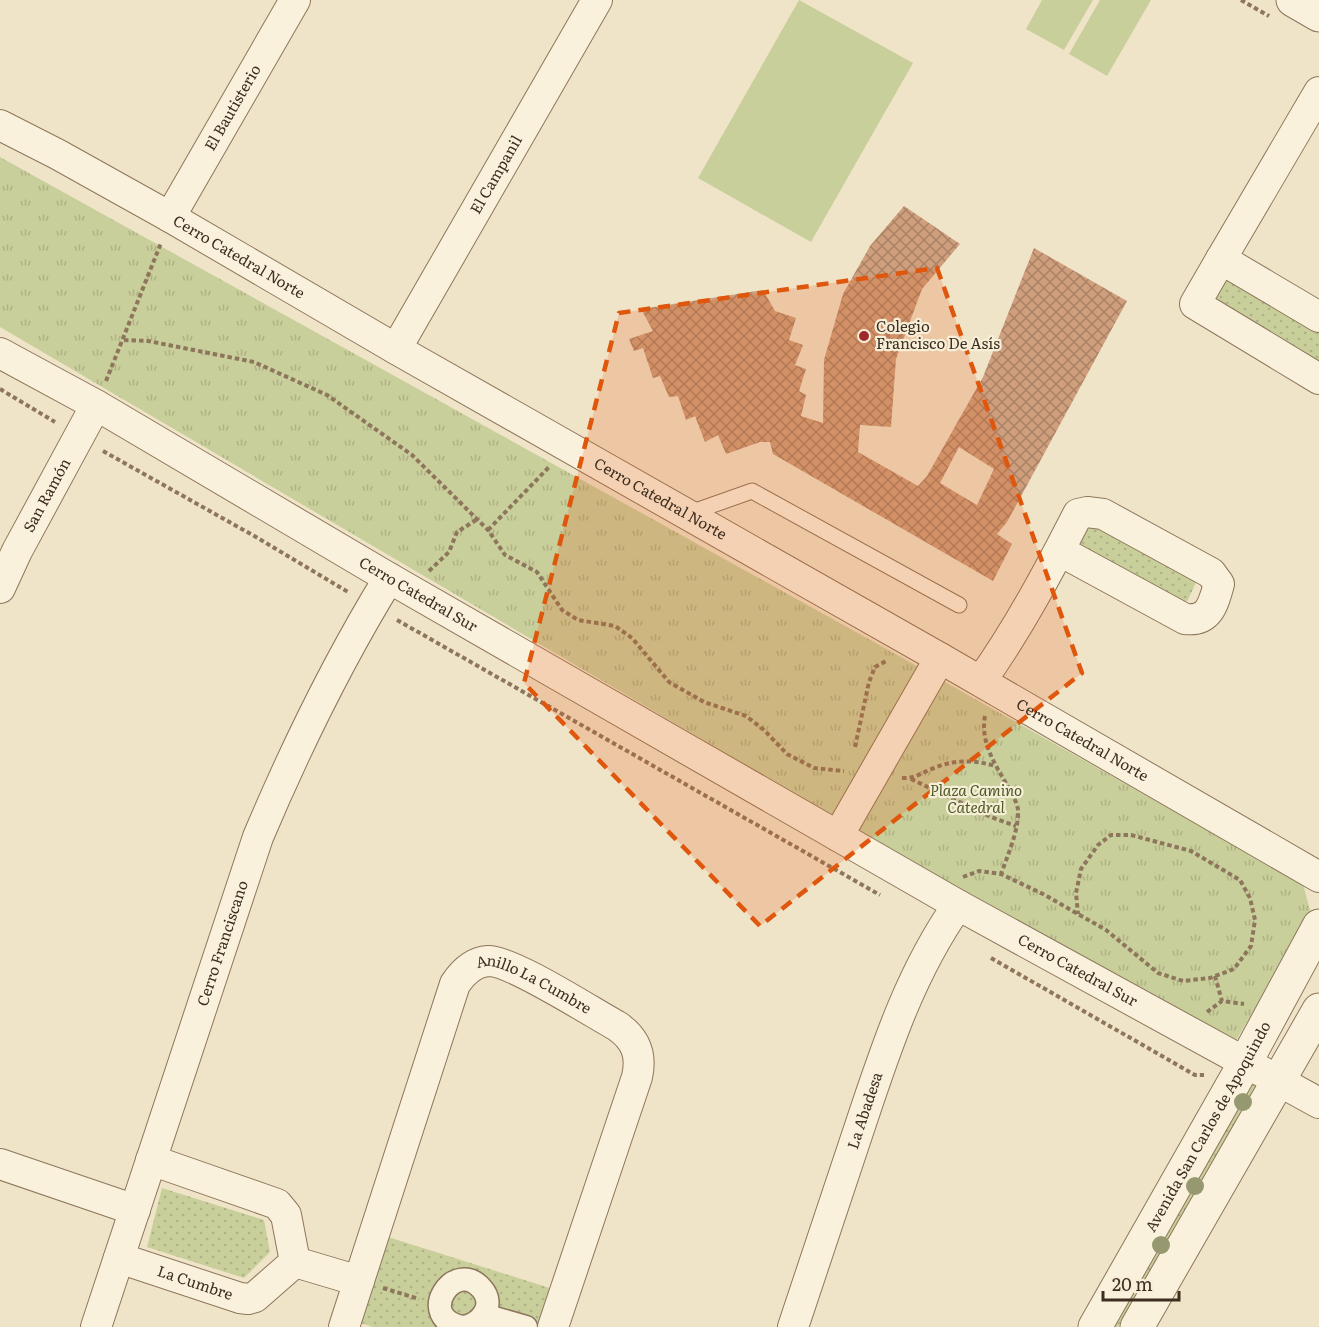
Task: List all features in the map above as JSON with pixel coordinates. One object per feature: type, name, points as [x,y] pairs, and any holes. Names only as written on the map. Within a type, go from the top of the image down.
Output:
[{"type":"street","name":"El Bautisterio","points":[[170,217],[295,0]]},
{"type":"street","name":"El Campanil","points":[[396,349],[597,0]]},
{"type":"street","points":[[1293,0],[1319,15]]},
{"type":"street","points":[[1319,92],[1195,304],[1319,379]]},
{"type":"street","name":"Cerro Catedral Norte","points":[[0,125],[170,217],[396,349],[981,681],[1319,877]]},
{"type":"street","points":[[1221,259],[1319,317]]},
{"type":"street","name":"Cerro Catedral Sur","points":[[0,353],[96,405],[399,584],[838,836],[960,891],[1245,1063],[1319,1103]]},
{"type":"street","name":"San Ramón","points":[[0,588],[17,551],[96,405]]},
{"type":"street","points":[[981,681],[999,656],[1060,551],[1078,514],[1087,512],[1103,514],[1211,573],[1219,584],[1206,615],[1197,621],[1185,619],[1060,551]]},
{"type":"street","name":"Cerro Franciscano","points":[[96,1327],[258,837],[287,768],[324,691],[372,606],[399,584]]},
{"type":"street","points":[[838,836],[861,774],[940,658]]},
{"type":"street","name":"La Abadesa","points":[[793,1327],[883,1057],[910,987],[960,891]]},
{"type":"street","name":"Avenida San Carlos de Apoquindo","points":[[1095,1327],[1245,1063],[1319,926]]},
{"type":"street","name":"Anillo La Cumbre","points":[[344,1327],[455,984],[469,968],[479,963],[501,962],[625,1031],[632,1039],[639,1057],[637,1077],[553,1327]]},
{"type":"street","points":[[1137,1327],[1319,1010]]},
{"type":"street","points":[[151,1160],[277,1204],[286,1215],[295,1262],[359,1281]]},
{"type":"street","points":[[0,1164],[135,1210]]},
{"type":"street","name":"La Cumbre","points":[[119,1258],[248,1299],[255,1297],[295,1262]]},
{"type":"street","points":[[461,1280],[475,1283],[486,1296],[484,1315],[479,1321],[464,1327],[449,1322],[441,1312],[443,1292],[448,1286],[461,1280]]},
{"type":"street","points":[[484,1315],[526,1327]]},
{"type":"lane","points":[[687,514],[752,491],[959,605]]},
{"type":"path","points":[[96,405],[124,340],[170,217]]},
{"type":"path","points":[[124,340],[148,341],[254,362],[327,395],[412,455],[488,530],[505,555],[537,572],[562,610],[578,620],[615,626],[632,638],[669,682],[704,702],[746,716],[764,730],[787,754],[814,768],[910,779],[991,817],[1016,826]]},
{"type":"path","points":[[0,389],[372,606],[882,896]]},
{"type":"path","points":[[488,530],[551,465]]},
{"type":"path","points":[[399,584],[449,552],[457,532],[476,520]]},
{"type":"path","points":[[861,774],[869,682],[875,667],[890,659]]},
{"type":"path","points":[[985,716],[983,727],[986,746],[1018,810],[1016,826],[1001,874]]},
{"type":"path","points":[[910,779],[960,760],[977,761],[996,766]]},
{"type":"path","points":[[960,891],[979,871],[1001,874],[1046,895],[1078,914],[1106,930],[1158,974],[1183,981],[1215,976],[1234,969],[1251,946],[1255,920],[1250,898],[1240,880],[1191,851],[1131,835],[1111,835],[1098,845],[1081,869],[1076,893],[1078,914]]},
{"type":"path","points":[[982,952],[1195,1075],[1205,1075]]},
{"type":"path","points":[[1215,976],[1222,1000]]},
{"type":"path","points":[[1204,1014],[1222,1000],[1245,1004]]},
{"type":"path","points":[[359,1281],[440,1305]]},
{"type":"highlighted area","points":[[937,268],[1082,673],[760,926],[524,683],[619,313]]},
{"type":"green space","points":[[799,0],[913,63],[811,242],[698,178]]},
{"type":"green space","points":[[1042,0],[1093,0],[1064,50],[1026,29]]},
{"type":"green space","points":[[1100,0],[1151,0],[1107,76],[1069,54]]},
{"type":"green space","name":"Plaza Camino Catedral","points":[[0,157],[883,647],[1303,884],[1311,914],[1235,1042],[933,875],[0,327]]},
{"type":"green space","points":[[1228,271],[1319,324],[1319,364],[1210,303]]},
{"type":"green space","points":[[1083,528],[1099,529],[1197,580],[1188,600],[1182,604],[1094,556],[1077,541]]},
{"type":"green space","points":[[1252,1081],[1256,1084],[1256,1091],[1118,1327],[1106,1327]]},
{"type":"green space","points":[[162,1188],[264,1220],[270,1252],[244,1278],[147,1247]]},
{"type":"green space","points":[[388,1237],[556,1290],[545,1327],[373,1327],[360,1323]]},
{"type":"building","points":[[904,206],[960,244],[922,289],[896,359],[891,427],[860,425],[858,452],[918,486],[927,476],[983,377],[1034,248],[1127,301],[1007,522],[997,534],[1012,544],[993,581],[773,454],[770,442],[760,442],[726,454],[718,435],[705,442],[695,416],[686,420],[678,396],[669,397],[660,376],[653,378],[643,348],[634,351],[629,339],[653,331],[641,309],[763,290],[775,311],[796,318],[789,340],[803,345],[795,365],[806,369],[799,391],[806,395],[801,416],[823,423],[824,360],[843,294],[870,246]],"holes":[[[959,447],[994,469],[977,505],[940,483]]]},
{"type":"place","name":"Colegio Francisco De Asís","points":[[864,336]]}]
